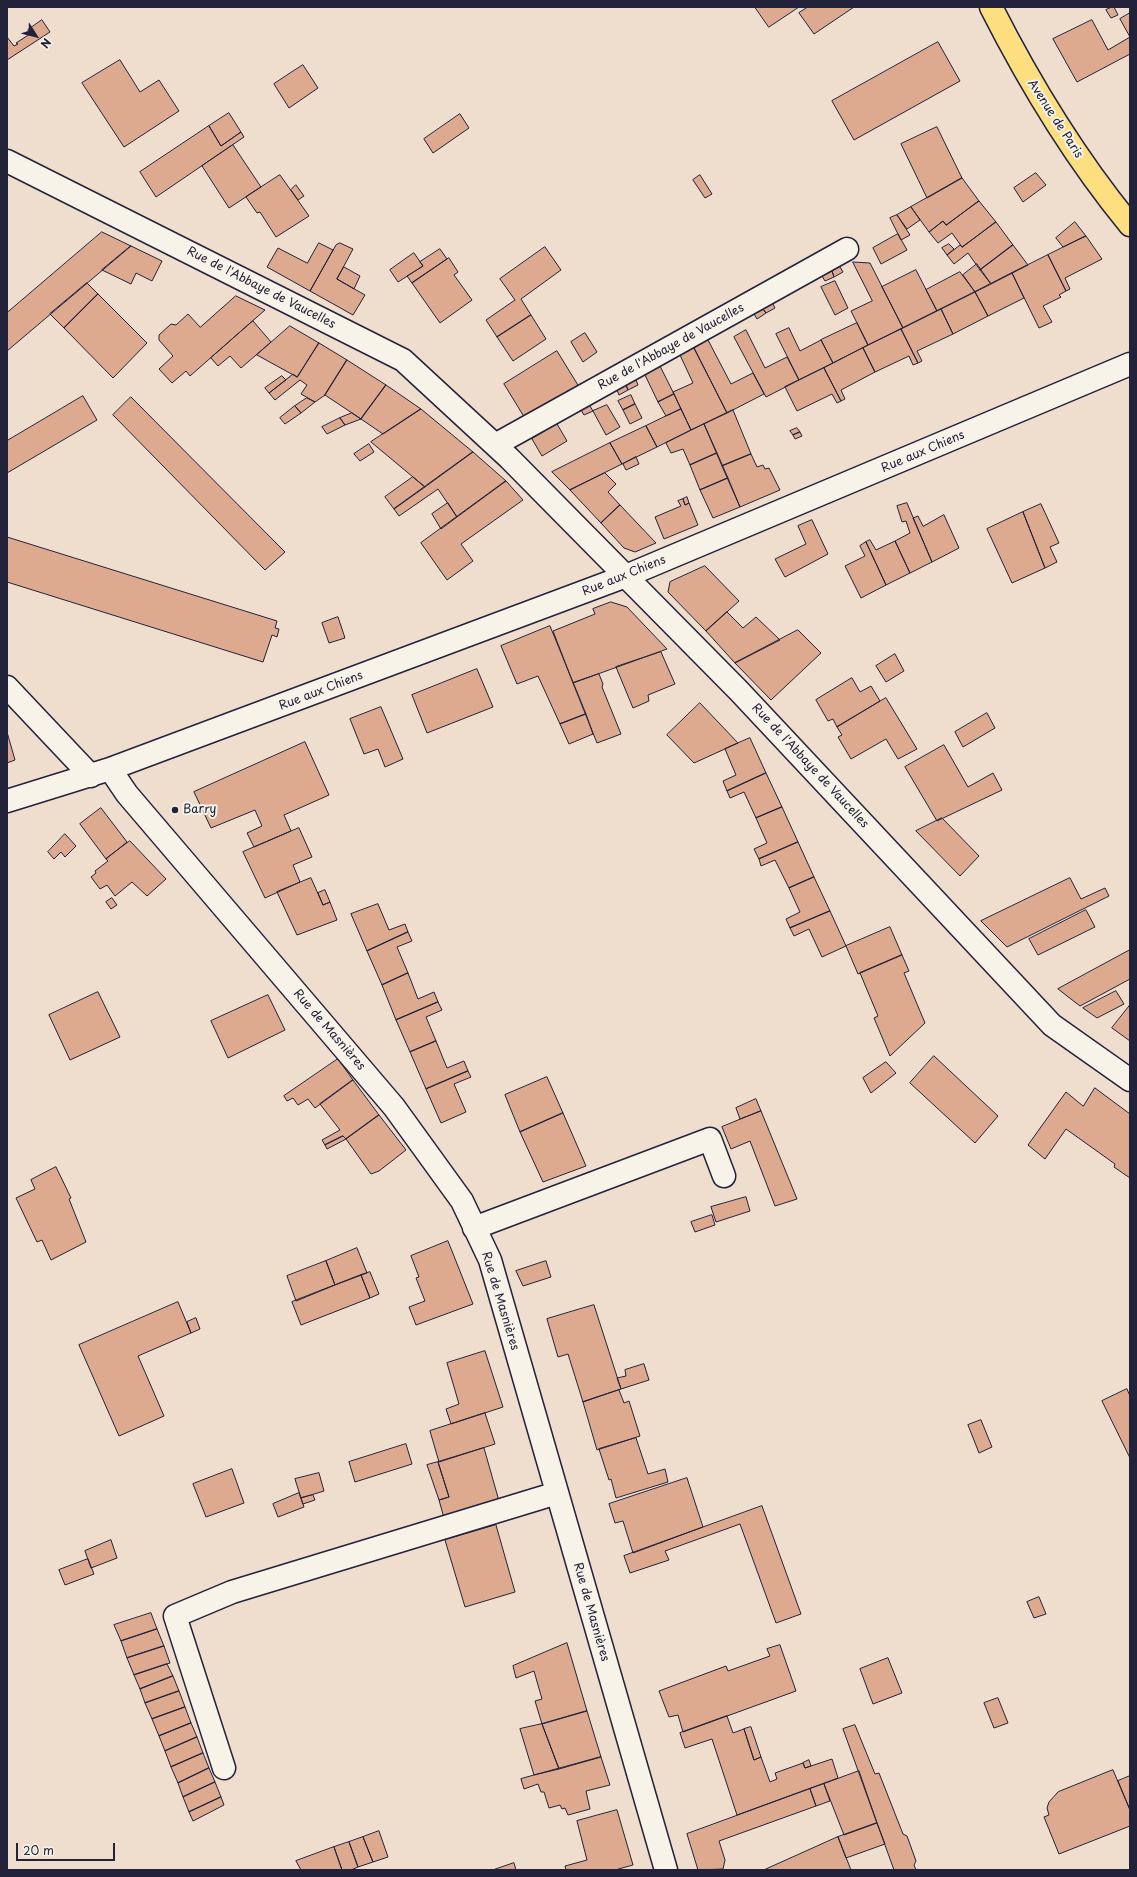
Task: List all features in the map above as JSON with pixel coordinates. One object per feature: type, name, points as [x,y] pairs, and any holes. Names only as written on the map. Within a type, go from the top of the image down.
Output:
[{"type":"main road","name":"Avenue de Paris","points":[[991,7],[1025,71],[1062,132],[1130,225]]},
{"type":"street","name":"Rue de l'Abbaye de Vaucelles","points":[[7,161],[403,360],[495,445],[739,691],[1052,1025],[1130,1080]]},
{"type":"street","name":"Rue de l'Abbaye de Vaucelles","points":[[495,445],[847,249]]},
{"type":"street","name":"Rue aux Chiens","points":[[7,801],[101,773],[626,576],[1130,364]]},
{"type":"street","name":"Rue de Masnières","points":[[7,687],[101,773],[127,794],[394,1107],[462,1201],[490,1260],[666,1870]]},
{"type":"street","points":[[474,1228],[710,1139],[724,1176]]},
{"type":"street","points":[[224,1768],[175,1616],[232,1592],[557,1493]]},
{"type":"building","points":[[755,7],[799,7],[769,27]]},
{"type":"building","points":[[808,7],[854,7],[814,34],[799,13]]},
{"type":"building","points":[[1114,7],[1118,15],[1111,18],[1106,10]]},
{"type":"building","points":[[1130,13],[1130,37],[1120,19]]},
{"type":"building","points":[[42,20],[50,32],[7,60],[7,37],[14,46],[30,34],[28,30]]},
{"type":"building","points":[[1092,20],[1108,50],[1130,37],[1130,54],[1077,82],[1053,39]]},
{"type":"building","points":[[938,42],[960,81],[854,140],[832,101]]},
{"type":"building","points":[[120,60],[140,92],[159,80],[179,111],[124,147],[82,83]]},
{"type":"building","points":[[303,65],[318,88],[289,108],[274,84]]},
{"type":"building","points":[[229,113],[241,132],[221,146],[209,126]]},
{"type":"building","points":[[460,114],[469,128],[433,153],[424,139]]},
{"type":"building","points":[[209,126],[221,146],[241,132],[244,137],[156,197],[140,172]]},
{"type":"building","points":[[937,127],[962,178],[927,198],[901,144]]},
{"type":"building","points":[[233,145],[261,187],[229,208],[202,166]]},
{"type":"building","points":[[1036,173],[1046,185],[1023,202],[1014,188]]},
{"type":"building","points":[[280,175],[309,216],[276,237],[260,212],[257,213],[246,197]]},
{"type":"building","points":[[700,175],[712,194],[705,198],[693,180]]},
{"type":"building","points":[[962,178],[979,201],[946,225],[943,221],[929,232],[911,207]]},
{"type":"building","points":[[296,185],[304,196],[298,200],[291,190]]},
{"type":"building","points":[[979,201],[996,222],[962,247],[952,233],[938,243],[929,232],[943,221],[946,225]]},
{"type":"building","points":[[911,207],[920,220],[907,229],[897,215]]},
{"type":"building","points":[[897,215],[910,235],[901,240],[890,218]]},
{"type":"building","points":[[996,222],[1013,245],[980,270],[968,253],[954,264],[947,255],[960,245],[962,247]]},
{"type":"building","points":[[1075,222],[1086,236],[1063,247],[1056,238]]},
{"type":"building","points":[[102,232],[131,246],[7,351],[7,313]]},
{"type":"building","points":[[898,234],[907,250],[881,264],[873,248]]},
{"type":"building","points":[[1086,236],[1102,259],[1065,278],[1070,289],[1066,291],[1048,255]]},
{"type":"building","points":[[319,243],[333,250],[310,291],[267,267],[278,248],[307,263]]},
{"type":"building","points":[[340,243],[353,249],[337,279],[365,295],[353,315],[310,291],[336,245]]},
{"type":"building","points":[[949,244],[954,249],[947,255],[942,248]]},
{"type":"building","points":[[1013,245],[1028,265],[991,284],[980,270]]},
{"type":"building","points":[[131,246],[162,261],[152,281],[136,273],[131,284],[102,270]]},
{"type":"building","points":[[545,247],[561,270],[521,299],[531,315],[497,337],[486,320],[515,300],[500,279]]},
{"type":"building","points":[[440,249],[447,259],[412,283],[407,276],[423,266],[420,262]]},
{"type":"building","points":[[414,253],[423,266],[398,282],[390,270]]},
{"type":"building","points":[[1048,255],[1066,291],[1059,295],[1061,297],[1043,306],[1052,322],[1039,328],[1012,273]]},
{"type":"building","points":[[449,258],[458,272],[454,275],[472,300],[440,323],[412,283]]},
{"type":"building","points":[[853,262],[870,263],[903,328],[868,345],[851,311],[872,301]]},
{"type":"building","points":[[977,264],[991,284],[975,292],[963,275]]},
{"type":"building","points":[[344,267],[360,276],[354,289],[337,279]]},
{"type":"building","points":[[840,267],[843,272],[834,277],[832,271]]},
{"type":"building","points":[[916,270],[937,311],[903,328],[882,287]]},
{"type":"building","points":[[832,271],[834,277],[825,281],[822,276]]},
{"type":"building","points":[[960,272],[975,292],[937,311],[926,290]]},
{"type":"building","points":[[1012,273],[1024,298],[988,316],[975,292]]},
{"type":"building","points":[[835,281],[848,308],[835,315],[821,287]]},
{"type":"building","points":[[87,283],[98,294],[64,328],[50,314]]},
{"type":"building","points":[[975,292],[988,316],[953,334],[941,309]]},
{"type":"building","points":[[98,294],[147,343],[113,378],[64,328]]},
{"type":"building","points":[[236,296],[265,310],[190,376],[186,371],[172,383],[159,369],[173,356],[159,340],[159,335],[171,324],[176,325],[188,314],[200,327]]},
{"type":"building","points":[[773,304],[775,308],[766,313],[763,309]]},
{"type":"building","points":[[763,309],[766,313],[757,319],[754,314]]},
{"type":"building","points":[[941,309],[953,334],[917,351],[922,361],[918,363],[901,329]]},
{"type":"building","points":[[531,315],[546,339],[513,361],[497,337]]},
{"type":"building","points":[[253,321],[271,342],[241,368],[230,356],[218,366],[211,358]]},
{"type":"building","points":[[857,323],[868,345],[833,363],[821,340]]},
{"type":"building","points":[[290,326],[319,343],[297,377],[257,355]]},
{"type":"building","points":[[789,328],[800,351],[821,340],[833,363],[799,380],[776,334]]},
{"type":"building","points":[[901,329],[918,363],[913,365],[909,356],[875,372],[863,348]]},
{"type":"building","points":[[746,330],[765,368],[787,357],[799,380],[766,397],[734,337]]},
{"type":"building","points":[[585,333],[597,352],[583,362],[571,342]]},
{"type":"building","points":[[708,340],[731,384],[753,373],[764,394],[727,413],[694,348]]},
{"type":"building","points":[[319,343],[347,360],[325,395],[315,402],[301,394],[307,385],[300,380],[275,400],[269,393],[293,374],[297,377]]},
{"type":"building","points":[[694,348],[727,413],[691,430],[673,392],[693,383],[680,355]]},
{"type":"building","points":[[863,348],[875,372],[841,390],[845,399],[841,401],[824,368]]},
{"type":"building","points":[[557,351],[581,390],[526,420],[504,384]]},
{"type":"building","points":[[347,360],[386,385],[361,419],[325,395]]},
{"type":"building","points":[[660,366],[674,394],[658,402],[645,375]]},
{"type":"building","points":[[824,368],[841,401],[837,403],[832,394],[797,411],[785,387]]},
{"type":"building","points":[[282,376],[286,380],[269,393],[265,388]]},
{"type":"building","points":[[636,380],[638,385],[628,390],[626,385]]},
{"type":"building","points":[[386,385],[421,409],[383,434],[361,419]]},
{"type":"building","points":[[626,385],[628,390],[619,395],[617,390]]},
{"type":"building","points":[[674,394],[681,409],[666,416],[658,402]]},
{"type":"building","points":[[631,395],[635,404],[623,410],[618,401]]},
{"type":"building","points":[[83,396],[97,420],[7,473],[7,441]]},
{"type":"building","points":[[131,397],[285,552],[265,570],[113,415]]},
{"type":"building","points":[[307,398],[315,402],[301,413],[295,406]]},
{"type":"building","points":[[635,404],[642,418],[630,424],[623,410]]},
{"type":"building","points":[[607,405],[620,427],[606,435],[593,411]]},
{"type":"building","points":[[295,406],[301,413],[285,424],[280,418]]},
{"type":"building","points":[[590,406],[593,411],[584,415],[581,410]]},
{"type":"building","points":[[421,409],[473,452],[425,487],[371,442]]},
{"type":"building","points":[[681,409],[691,430],[657,447],[646,426]]},
{"type":"building","points":[[733,410],[751,454],[722,466],[704,424]]},
{"type":"building","points":[[352,413],[361,419],[345,425],[340,418]]},
{"type":"building","points":[[340,418],[345,425],[327,434],[322,427]]},
{"type":"building","points":[[557,424],[567,441],[542,456],[532,439]]},
{"type":"building","points":[[704,424],[717,453],[690,465],[683,449],[671,453],[666,443]]},
{"type":"building","points":[[646,426],[657,447],[622,464],[610,443]]},
{"type":"building","points":[[797,428],[800,432],[793,435],[790,431]]},
{"type":"building","points":[[800,432],[802,436],[795,439],[793,435]]},
{"type":"building","points":[[610,443],[622,464],[570,490],[552,472]]},
{"type":"building","points":[[369,444],[374,452],[360,461],[354,454]]},
{"type":"building","points":[[473,452],[506,481],[457,517],[438,489],[399,516],[394,509]]},
{"type":"building","points":[[717,453],[728,478],[700,490],[690,465]]},
{"type":"building","points":[[751,454],[757,467],[763,465],[765,469],[769,468],[780,490],[740,507],[722,466]]},
{"type":"building","points":[[636,457],[639,464],[626,470],[623,464]]},
{"type":"building","points":[[605,473],[616,484],[608,492],[620,505],[601,523],[570,490]]},
{"type":"building","points":[[413,477],[425,487],[394,509],[385,497]]},
{"type":"building","points":[[728,478],[740,507],[713,518],[700,490]]},
{"type":"building","points":[[506,481],[523,500],[461,544],[473,561],[447,580],[421,543]]},
{"type":"building","points":[[687,497],[689,503],[685,505],[683,499]]},
{"type":"building","points":[[683,499],[685,505],[689,503],[698,525],[664,539],[655,517],[681,506],[678,501]]},
{"type":"building","points":[[448,503],[457,517],[441,529],[432,514]]},
{"type":"building","points":[[907,503],[932,562],[910,573],[895,541],[910,533],[906,521],[902,522],[897,506]]},
{"type":"building","points":[[1041,504],[1059,543],[1050,547],[1057,562],[1045,568],[1023,512]]},
{"type":"building","points":[[620,505],[656,543],[635,552],[624,548],[601,523]]},
{"type":"building","points":[[1023,512],[1045,568],[1012,583],[987,529]]},
{"type":"building","points":[[944,515],[959,548],[932,562],[913,518],[918,516],[923,526]]},
{"type":"building","points":[[812,520],[828,554],[785,577],[775,559],[806,544],[798,526]]},
{"type":"building","points":[[7,537],[277,621],[275,628],[279,629],[277,637],[272,635],[263,662],[7,582]]},
{"type":"building","points":[[870,540],[876,550],[895,541],[910,573],[886,585],[866,542]]},
{"type":"building","points":[[866,542],[886,585],[861,598],[845,566],[865,556],[860,546]]},
{"type":"building","points":[[705,566],[739,601],[706,631],[668,592],[670,582]]},
{"type":"building","points":[[611,602],[627,607],[667,649],[573,683],[553,631],[595,614],[593,609]]},
{"type":"building","points":[[727,612],[743,628],[756,617],[780,640],[735,663],[706,631]]},
{"type":"building","points":[[338,617],[345,638],[329,643],[322,623]]},
{"type":"building","points":[[550,626],[586,714],[560,724],[538,676],[517,684],[501,646]]},
{"type":"building","points":[[798,630],[821,653],[771,700],[735,663]]},
{"type":"building","points":[[661,652],[675,684],[648,695],[649,701],[633,708],[616,667]]},
{"type":"building","points":[[895,654],[904,671],[886,682],[876,666]]},
{"type":"building","points":[[477,669],[493,707],[427,733],[412,695]]},
{"type":"building","points":[[599,674],[603,684],[602,687],[621,734],[597,743],[573,683]]},
{"type":"building","points":[[852,678],[860,692],[871,686],[880,701],[837,727],[833,719],[828,721],[816,700]]},
{"type":"building","points":[[886,698],[917,749],[898,759],[886,739],[851,759],[838,737],[842,735],[837,727]]},
{"type":"building","points":[[700,703],[738,743],[694,763],[667,735]]},
{"type":"building","points":[[381,707],[403,759],[385,767],[378,749],[364,754],[350,719]]},
{"type":"building","points":[[987,713],[995,728],[963,747],[955,732]]},
{"type":"building","points":[[586,714],[593,734],[569,744],[560,724]]},
{"type":"building","points":[[7,732],[15,760],[7,763]]},
{"type":"building","points":[[750,738],[766,773],[727,791],[723,781],[736,775],[725,749]]},
{"type":"building","points":[[305,742],[329,795],[284,815],[291,831],[254,847],[247,833],[262,826],[255,810],[211,828],[194,792]]},
{"type":"building","points":[[944,745],[968,787],[993,773],[1002,790],[937,821],[905,767]]},
{"type":"building","points":[[766,773],[782,807],[756,818],[744,792],[730,798],[727,791]]},
{"type":"building","points":[[782,807],[798,842],[759,859],[754,849],[767,843],[756,818]]},
{"type":"building","points":[[101,808],[127,842],[106,859],[80,824]]},
{"type":"building","points":[[942,818],[979,856],[960,876],[916,831]]},
{"type":"building","points":[[299,828],[312,857],[293,865],[300,882],[265,898],[243,852]]},
{"type":"building","points":[[65,834],[76,846],[65,857],[61,852],[54,859],[48,852]]},
{"type":"building","points":[[130,841],[166,879],[147,896],[132,882],[115,896],[107,885],[100,889],[91,877],[96,873],[95,871],[108,861],[106,859]]},
{"type":"building","points":[[798,842],[814,877],[789,888],[775,860],[761,866],[759,859]]},
{"type":"building","points":[[814,877],[830,911],[790,928],[786,919],[800,912],[789,888]]},
{"type":"building","points":[[311,878],[323,905],[330,902],[337,920],[297,935],[277,892]]},
{"type":"building","points":[[1070,878],[1081,899],[1105,888],[1109,896],[1007,947],[981,921]]},
{"type":"building","points":[[325,890],[330,902],[323,905],[318,893]]},
{"type":"building","points":[[112,898],[117,905],[111,909],[106,902]]},
{"type":"building","points":[[378,904],[389,930],[405,924],[408,932],[367,951],[351,914]]},
{"type":"building","points":[[1086,910],[1095,927],[1038,955],[1029,939]]},
{"type":"building","points":[[830,911],[846,946],[822,957],[809,929],[794,936],[790,928]]},
{"type":"building","points":[[890,927],[902,955],[858,974],[846,946]]},
{"type":"building","points":[[408,932],[412,941],[397,947],[408,973],[382,985],[367,951]]},
{"type":"building","points":[[1130,950],[1130,979],[1080,1006],[1058,989]]},
{"type":"building","points":[[902,955],[909,971],[904,973],[925,1023],[890,1056],[874,1018],[878,1016],[860,973]]},
{"type":"building","points":[[408,973],[418,999],[434,992],[438,1002],[396,1020],[382,985]]},
{"type":"building","points":[[1116,991],[1124,1004],[1097,1018],[1083,1008]]},
{"type":"building","points":[[98,992],[120,1037],[70,1060],[49,1015]]},
{"type":"building","points":[[268,995],[285,1030],[228,1058],[211,1021]]},
{"type":"building","points":[[438,1002],[442,1010],[426,1017],[436,1041],[410,1052],[396,1020]]},
{"type":"building","points":[[1130,1005],[1130,1041],[1112,1028]]},
{"type":"building","points":[[436,1041],[447,1068],[464,1061],[468,1071],[426,1089],[410,1052]]},
{"type":"building","points":[[934,1056],[998,1116],[975,1143],[910,1083]]},
{"type":"building","points":[[338,1059],[353,1080],[315,1108],[308,1099],[298,1105],[293,1098],[287,1101],[284,1096]]},
{"type":"building","points":[[886,1062],[896,1073],[871,1093],[863,1078]]},
{"type":"building","points":[[468,1071],[471,1077],[454,1084],[466,1112],[441,1123],[426,1089]]},
{"type":"building","points":[[547,1077],[563,1113],[520,1132],[505,1095]]},
{"type":"building","points":[[353,1080],[379,1115],[346,1139],[343,1136],[325,1145],[322,1140],[340,1130],[320,1104]]},
{"type":"building","points":[[1095,1088],[1130,1114],[1130,1178],[1114,1167],[1115,1164],[1066,1129],[1045,1159],[1028,1145],[1066,1092],[1083,1106]]},
{"type":"building","points":[[756,1099],[761,1111],[740,1119],[736,1108]]},
{"type":"building","points":[[761,1111],[797,1199],[775,1206],[750,1141],[731,1149],[722,1127]]},
{"type":"building","points":[[563,1113],[586,1166],[543,1182],[520,1132]]},
{"type":"building","points":[[379,1115],[406,1150],[379,1171],[371,1174],[346,1139]]},
{"type":"building","points":[[343,1136],[346,1139],[327,1149],[325,1145]]},
{"type":"building","points":[[56,1167],[71,1198],[69,1199],[86,1242],[51,1260],[42,1240],[37,1242],[16,1198],[35,1189],[31,1180]]},
{"type":"building","points":[[746,1197],[750,1211],[716,1222],[711,1207]]},
{"type":"building","points":[[712,1215],[715,1225],[695,1232],[691,1222]]},
{"type":"building","points":[[448,1241],[473,1304],[416,1325],[409,1307],[425,1301],[416,1278],[419,1277],[411,1256]]},
{"type":"building","points":[[357,1248],[367,1273],[335,1285],[326,1261]]},
{"type":"building","points":[[326,1261],[335,1285],[296,1301],[287,1276]]},
{"type":"building","points":[[546,1261],[551,1277],[523,1286],[516,1271]]},
{"type":"building","points":[[370,1272],[379,1294],[370,1298],[361,1275]]},
{"type":"building","points":[[361,1275],[370,1298],[301,1325],[292,1302]]},
{"type":"building","points":[[178,1302],[191,1333],[138,1356],[164,1416],[119,1436],[79,1345]]},
{"type":"building","points":[[594,1305],[621,1389],[583,1402],[568,1354],[558,1357],[547,1319]]},
{"type":"building","points":[[196,1318],[200,1329],[191,1333],[187,1322]]},
{"type":"building","points":[[485,1351],[503,1407],[451,1424],[446,1409],[459,1404],[447,1363]]},
{"type":"building","points":[[644,1364],[649,1380],[621,1389],[617,1378],[626,1376],[625,1370]]},
{"type":"building","points":[[1127,1389],[1130,1396],[1130,1458],[1102,1401]]},
{"type":"building","points":[[619,1390],[624,1403],[629,1401],[640,1436],[597,1450],[583,1402]]},
{"type":"building","points":[[485,1413],[495,1444],[439,1462],[430,1431]]},
{"type":"building","points":[[981,1420],[992,1447],[979,1453],[968,1425]]},
{"type":"building","points":[[636,1438],[648,1474],[665,1469],[668,1482],[616,1498],[611,1479],[609,1480],[599,1449]]},
{"type":"building","points":[[406,1444],[412,1464],[355,1482],[349,1462]]},
{"type":"building","points":[[484,1448],[499,1501],[444,1518],[439,1500],[449,1497],[438,1462]]},
{"type":"building","points":[[438,1462],[449,1497],[439,1500],[427,1465]]},
{"type":"building","points":[[232,1469],[244,1503],[206,1517],[193,1484]]},
{"type":"building","points":[[319,1473],[324,1491],[301,1498],[295,1479]]},
{"type":"building","points":[[687,1478],[703,1527],[633,1553],[623,1521],[615,1523],[609,1504]]},
{"type":"building","points":[[299,1493],[304,1507],[278,1517],[273,1504]]},
{"type":"building","points":[[313,1495],[315,1500],[303,1504],[301,1498]]},
{"type":"building","points":[[762,1506],[801,1614],[776,1623],[740,1524],[665,1551],[669,1560],[630,1573],[624,1556]]},
{"type":"building","points":[[496,1525],[515,1592],[465,1607],[445,1540]]},
{"type":"building","points":[[111,1540],[117,1558],[91,1568],[85,1551]]},
{"type":"building","points":[[88,1559],[94,1574],[65,1585],[59,1570]]},
{"type":"building","points":[[1039,1597],[1046,1614],[1034,1618],[1027,1602]]},
{"type":"building","points":[[151,1613],[157,1629],[121,1641],[114,1625]]},
{"type":"building","points":[[157,1629],[164,1646],[127,1658],[121,1641]]},
{"type":"building","points":[[567,1643],[587,1711],[542,1724],[535,1701],[542,1699],[534,1671],[516,1678],[513,1666]]},
{"type":"building","points":[[780,1645],[796,1691],[683,1732],[678,1715],[669,1717],[659,1691],[726,1666],[728,1671],[770,1656],[767,1649]]},
{"type":"building","points":[[164,1646],[170,1663],[134,1675],[127,1658]]},
{"type":"building","points":[[888,1658],[902,1693],[873,1704],[860,1669]]},
{"type":"building","points":[[167,1664],[173,1676],[140,1689],[134,1675]]},
{"type":"building","points":[[173,1676],[179,1691],[145,1703],[140,1689]]},
{"type":"building","points":[[179,1691],[185,1707],[152,1719],[145,1703]]},
{"type":"building","points":[[998,1698],[1008,1723],[994,1728],[984,1703]]},
{"type":"building","points":[[185,1707],[191,1723],[159,1736],[152,1719]]},
{"type":"building","points":[[587,1711],[601,1757],[559,1769],[542,1724]]},
{"type":"building","points":[[727,1716],[733,1733],[744,1729],[754,1760],[761,1757],[770,1782],[777,1779],[775,1773],[803,1763],[805,1768],[832,1759],[838,1778],[737,1815],[712,1739],[685,1748],[680,1733]]},
{"type":"building","points":[[191,1723],[197,1737],[165,1751],[159,1736]]},
{"type":"building","points":[[542,1724],[559,1769],[534,1775],[520,1729]]},
{"type":"building","points":[[855,1725],[875,1774],[879,1773],[903,1834],[907,1836],[916,1861],[914,1865],[916,1870],[894,1870],[843,1729]]},
{"type":"building","points":[[751,1727],[761,1757],[754,1760],[744,1729]]},
{"type":"building","points":[[197,1737],[203,1753],[171,1767],[165,1751]]},
{"type":"building","points":[[203,1753],[209,1768],[178,1783],[171,1767]]},
{"type":"building","points":[[601,1757],[610,1785],[586,1791],[590,1809],[568,1815],[565,1808],[562,1809],[560,1805],[549,1808],[544,1792],[541,1792],[538,1784],[524,1789],[521,1779]]},
{"type":"building","points":[[809,1760],[811,1766],[805,1768],[803,1763]]},
{"type":"building","points":[[209,1768],[215,1782],[183,1797],[178,1783]]},
{"type":"building","points":[[1113,1770],[1130,1810],[1130,1826],[1059,1854],[1044,1817],[1049,1815],[1047,1808],[1049,1802],[1058,1792]]},
{"type":"building","points":[[859,1771],[877,1823],[844,1835],[824,1784]]},
{"type":"building","points":[[1130,1776],[1130,1810],[1118,1781]]},
{"type":"building","points":[[215,1782],[221,1797],[189,1812],[183,1797]]},
{"type":"building","points":[[824,1784],[830,1801],[816,1806],[810,1789]]},
{"type":"building","points":[[810,1789],[816,1806],[719,1841],[725,1860],[723,1869],[698,1870],[687,1834]]},
{"type":"building","points":[[221,1797],[224,1805],[193,1821],[189,1812]]},
{"type":"building","points":[[617,1810],[633,1865],[615,1870],[566,1870],[565,1866],[587,1860],[577,1821]]},
{"type":"building","points":[[877,1823],[885,1844],[846,1858],[838,1837]]},
{"type":"building","points":[[379,1831],[388,1857],[373,1862],[363,1837]]},
{"type":"building","points":[[363,1837],[373,1862],[358,1867],[349,1842]]},
{"type":"building","points":[[838,1837],[851,1870],[764,1870]]},
{"type":"building","points":[[349,1842],[358,1867],[351,1870],[342,1870],[334,1847]]},
{"type":"building","points":[[334,1847],[342,1870],[301,1870],[296,1861]]},
{"type":"building","points":[[514,1863],[516,1870],[493,1870]]},
{"type":"place","name":"Barry","points":[[175,810]]}]
